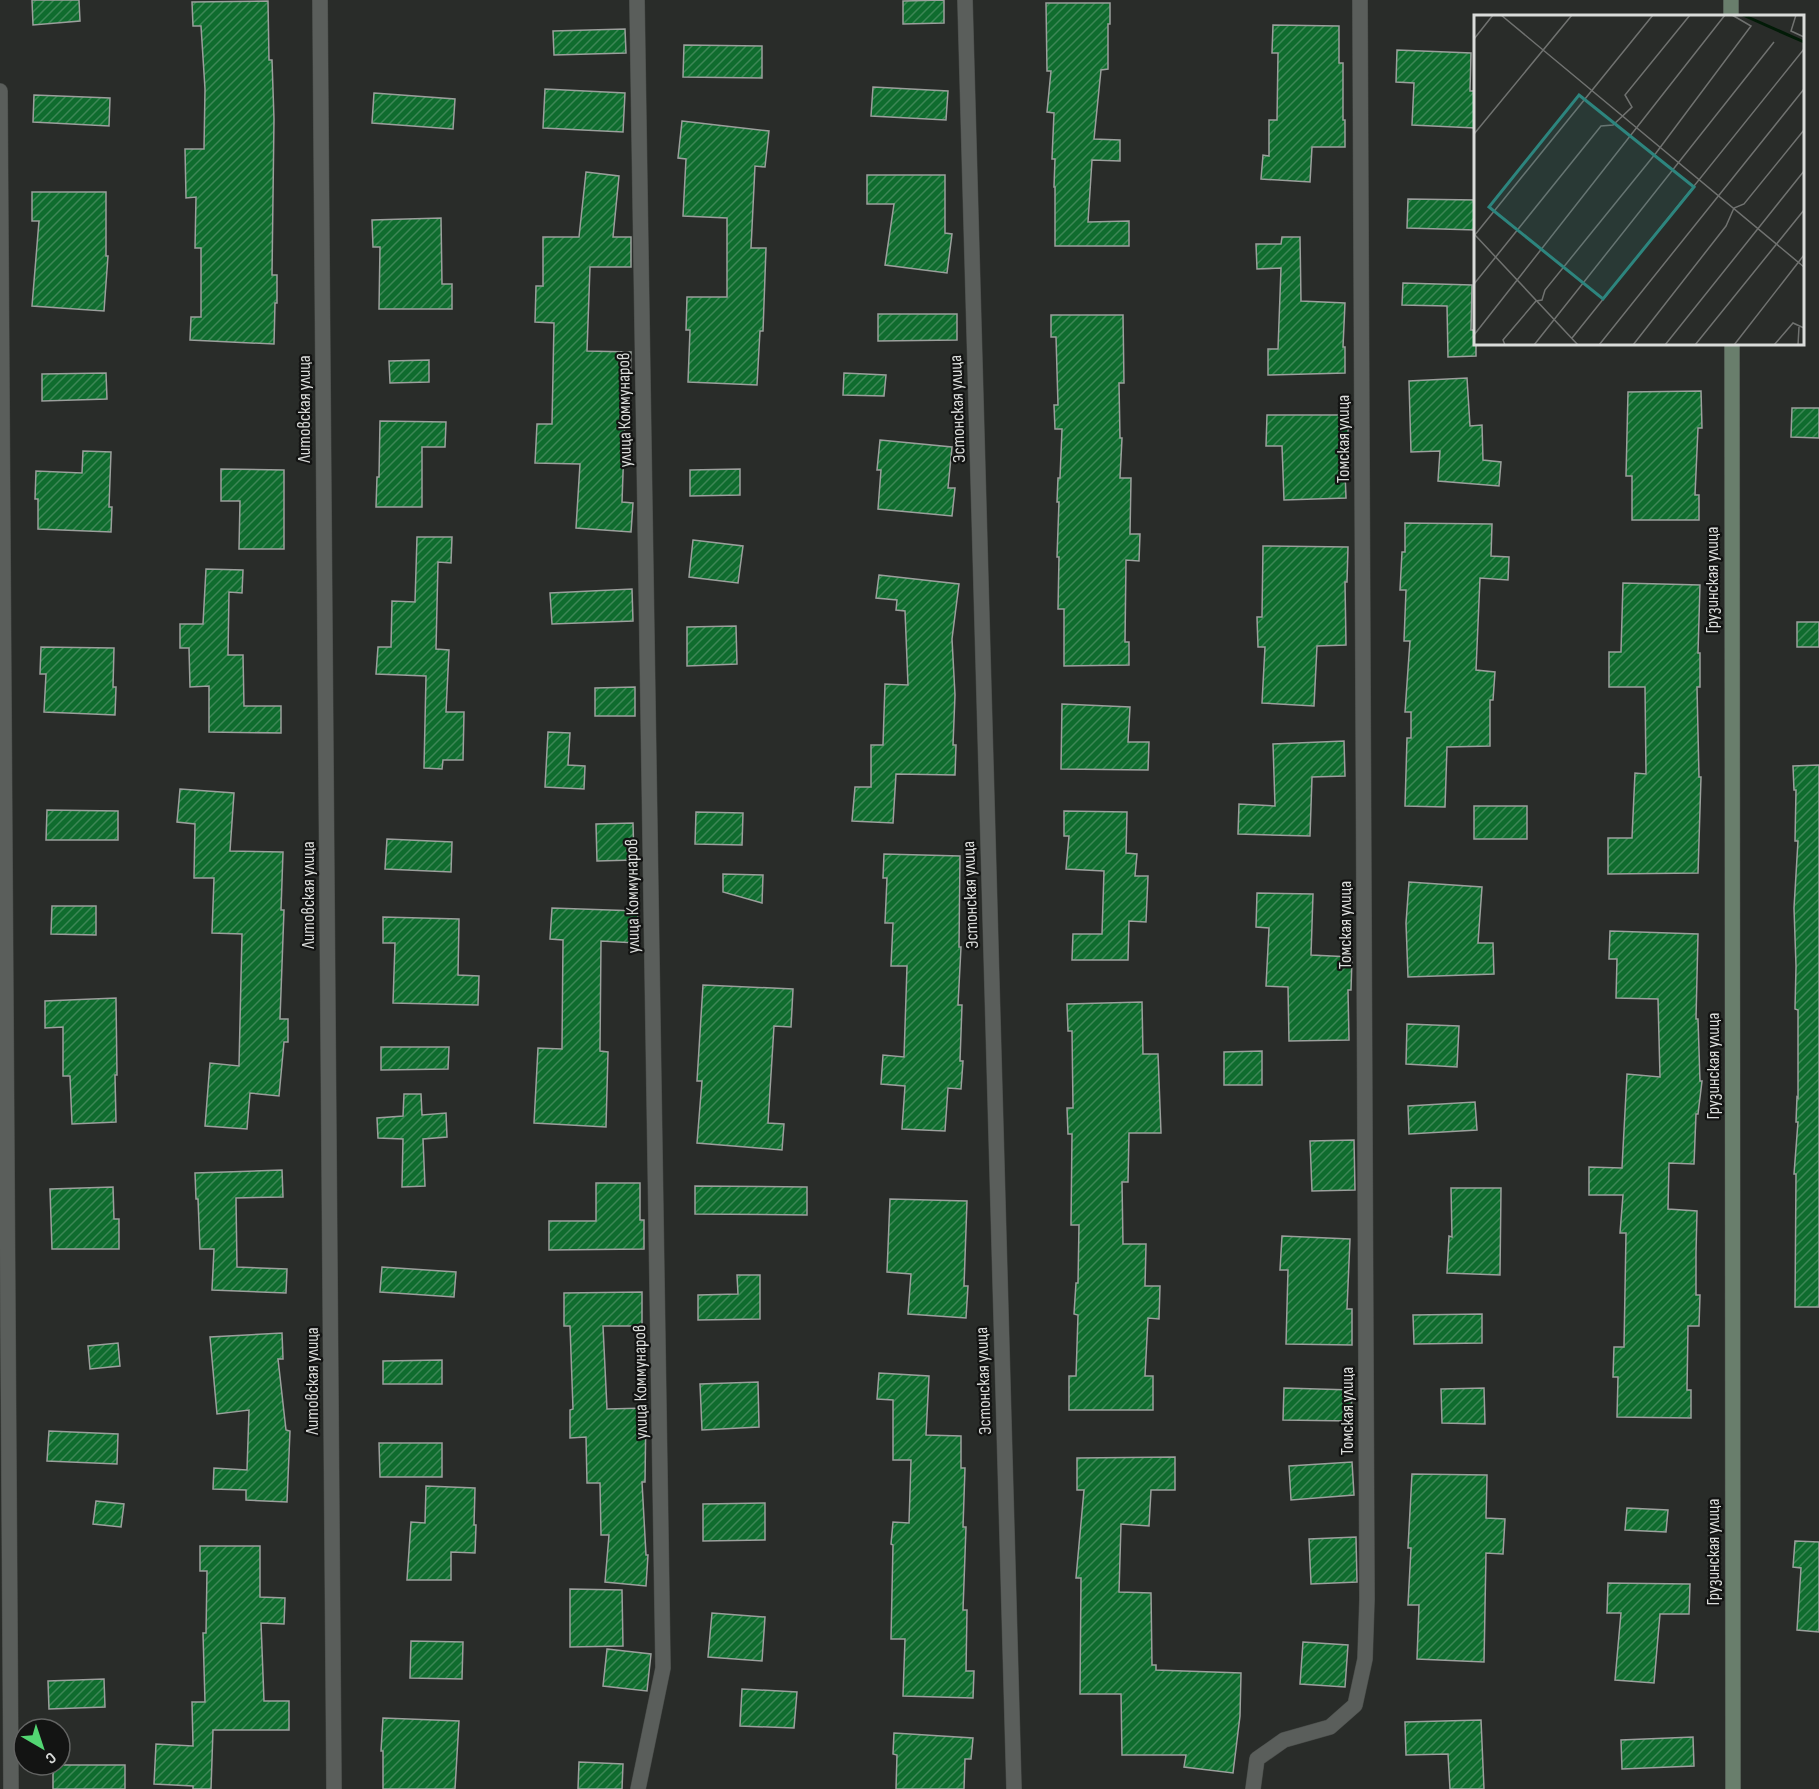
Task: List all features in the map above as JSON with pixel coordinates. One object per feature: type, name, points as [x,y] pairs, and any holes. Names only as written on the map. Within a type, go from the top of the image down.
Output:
[{"type":"main road","name":"Грузинская улица","points":[[1731,345],[1733,1789]]},
{"type":"street","name":"Литовская улица","points":[[320,0],[334,1789]]},
{"type":"street","name":"улица Коммунаров","points":[[638,0],[663,1668],[638,1789]]},
{"type":"street","name":"Эстонская улица","points":[[965,0],[1014,1789]]},
{"type":"street","name":"Томская улица","points":[[1253,1789],[1257,1759],[1284,1740],[1330,1727],[1355,1705],[1365,1659],[1367,1587],[1360,0]]},
{"type":"street","points":[[0,91],[11,1789]]},
{"type":"building","points":[[32,0],[79,0],[80,21],[33,25]]},
{"type":"building","points":[[944,0],[944,23],[903,24],[903,1]]},
{"type":"building","points":[[268,1],[269,60],[272,60],[274,119],[272,275],[277,275],[274,344],[190,340],[191,317],[201,317],[201,248],[195,248],[196,197],[186,198],[185,149],[204,149],[205,89],[201,26],[193,26],[192,2]]},
{"type":"building","points":[[1046,3],[1110,3],[1108,69],[1101,70],[1094,139],[1120,140],[1120,161],[1092,160],[1088,222],[1129,221],[1129,246],[1055,246],[1055,159],[1052,159],[1054,113],[1047,112],[1051,71],[1047,71]]},
{"type":"building","points":[[1273,25],[1339,26],[1339,63],[1343,63],[1345,147],[1312,147],[1310,182],[1261,179],[1263,155],[1269,156],[1269,120],[1277,120],[1278,53],[1272,53]]},
{"type":"building","points":[[625,29],[626,53],[554,55],[553,31]]},
{"type":"building","points":[[684,45],[762,46],[762,78],[683,77]]},
{"type":"building","points":[[1397,50],[1471,53],[1470,91],[1474,91],[1474,128],[1412,125],[1414,83],[1396,82]]},
{"type":"building","points":[[873,87],[948,91],[946,120],[871,116]]},
{"type":"building","points":[[545,89],[625,93],[623,132],[543,128]]},
{"type":"building","points":[[374,93],[455,99],[453,129],[372,123]]},
{"type":"building","points":[[34,95],[110,98],[109,126],[33,122]]},
{"type":"building","points":[[682,121],[769,131],[765,167],[755,166],[751,248],[766,248],[763,331],[760,331],[757,385],[688,382],[690,330],[686,330],[687,297],[727,297],[727,218],[683,216],[686,159],[678,158]]},
{"type":"building","points":[[586,172],[619,176],[613,237],[631,237],[631,267],[590,267],[587,351],[631,352],[630,389],[626,389],[622,502],[633,503],[631,532],[576,528],[580,464],[535,463],[537,424],[552,424],[554,323],[535,322],[536,286],[543,286],[543,237],[579,237]]},
{"type":"building","points":[[867,175],[945,175],[945,233],[952,234],[947,273],[885,265],[894,204],[867,204]]},
{"type":"building","points":[[32,192],[106,192],[106,256],[108,256],[104,311],[32,306],[39,221],[32,221]]},
{"type":"building","points":[[1408,199],[1474,200],[1474,230],[1407,228]]},
{"type":"building","points":[[441,218],[442,284],[452,284],[452,309],[379,309],[380,247],[373,247],[372,220]]},
{"type":"building","points":[[1282,237],[1300,237],[1301,301],[1345,303],[1343,347],[1345,347],[1345,373],[1268,375],[1268,349],[1278,349],[1281,268],[1257,269],[1256,244],[1281,244]]},
{"type":"building","points":[[1403,283],[1472,285],[1471,330],[1474,330],[1476,356],[1448,357],[1447,306],[1402,305]]},
{"type":"building","points":[[878,314],[957,314],[957,340],[878,341]]},
{"type":"building","points":[[1051,315],[1123,315],[1124,383],[1119,383],[1120,438],[1122,438],[1120,478],[1131,478],[1130,534],[1140,534],[1139,561],[1126,560],[1125,642],[1129,642],[1129,665],[1064,666],[1064,609],[1058,609],[1059,557],[1057,557],[1059,502],[1057,502],[1062,429],[1055,429],[1054,405],[1058,405],[1056,337],[1051,337]]},
{"type":"building","points":[[429,360],[429,382],[390,383],[389,361]]},
{"type":"building","points":[[106,373],[107,399],[42,401],[42,374]]},
{"type":"building","points":[[844,373],[886,375],[884,396],[843,395]]},
{"type":"building","points":[[1467,378],[1470,426],[1482,425],[1483,460],[1501,462],[1499,486],[1438,481],[1440,451],[1411,452],[1409,381]]},
{"type":"building","points":[[1701,391],[1702,428],[1698,428],[1695,495],[1699,495],[1699,520],[1632,520],[1632,476],[1626,476],[1628,392]]},
{"type":"building","points":[[1792,408],[1819,408],[1819,438],[1791,437]]},
{"type":"building","points":[[1267,415],[1348,415],[1348,446],[1344,446],[1346,498],[1284,500],[1282,446],[1266,446]]},
{"type":"building","points":[[380,421],[446,422],[445,447],[422,447],[422,507],[376,507]]},
{"type":"building","points":[[880,440],[952,447],[948,488],[955,488],[952,516],[878,509],[881,470],[877,470]]},
{"type":"building","points":[[83,451],[111,452],[109,507],[112,507],[111,532],[38,529],[38,499],[35,499],[36,471],[82,473]]},
{"type":"building","points":[[221,469],[284,470],[284,549],[239,549],[240,501],[221,501]]},
{"type":"building","points":[[740,469],[740,495],[690,496],[690,470]]},
{"type":"building","points":[[1405,523],[1492,524],[1491,556],[1509,557],[1508,580],[1480,578],[1476,670],[1495,672],[1493,700],[1490,700],[1490,746],[1447,747],[1445,807],[1405,806],[1407,738],[1411,738],[1411,712],[1405,712],[1410,641],[1404,641],[1406,590],[1400,590],[1402,552],[1405,552]]},
{"type":"building","points":[[417,537],[452,537],[451,563],[438,562],[436,649],[449,650],[446,712],[464,712],[463,760],[443,760],[442,769],[424,768],[426,676],[376,674],[378,647],[391,647],[392,601],[415,602]]},
{"type":"building","points":[[693,540],[743,546],[738,583],[689,577]]},
{"type":"building","points":[[1263,546],[1348,547],[1347,582],[1345,582],[1346,645],[1317,646],[1314,706],[1262,703],[1265,647],[1258,647],[1257,617],[1262,617]]},
{"type":"building","points":[[206,569],[243,570],[242,593],[229,592],[228,655],[243,655],[244,706],[281,706],[281,733],[209,732],[209,686],[190,687],[189,648],[180,648],[180,624],[203,624]]},
{"type":"building","points":[[879,575],[959,584],[952,639],[955,775],[896,774],[893,823],[852,821],[855,787],[871,787],[871,745],[883,745],[885,684],[908,685],[905,611],[896,610],[897,600],[876,598]]},
{"type":"building","points":[[1623,583],[1700,585],[1698,653],[1700,653],[1700,687],[1697,687],[1699,777],[1701,777],[1698,873],[1608,874],[1608,838],[1632,838],[1635,773],[1646,774],[1645,687],[1609,687],[1609,652],[1621,652]]},
{"type":"building","points":[[632,589],[633,621],[552,624],[550,593]]},
{"type":"building","points":[[1797,622],[1819,622],[1819,647],[1797,647]]},
{"type":"building","points":[[736,626],[737,664],[687,666],[687,627]]},
{"type":"building","points":[[41,647],[114,648],[115,715],[44,712],[46,674],[40,674]]},
{"type":"building","points":[[635,687],[635,716],[595,716],[595,688]]},
{"type":"building","points":[[1062,704],[1130,707],[1128,742],[1149,742],[1148,770],[1061,769]]},
{"type":"building","points":[[548,732],[570,733],[568,765],[585,766],[584,789],[545,787]]},
{"type":"building","points":[[1344,741],[1345,776],[1312,777],[1310,836],[1238,834],[1239,804],[1275,806],[1273,744]]},
{"type":"building","points":[[1819,765],[1819,1307],[1795,1307],[1796,1174],[1794,1174],[1798,1122],[1796,1122],[1798,1010],[1795,1009],[1794,908],[1798,841],[1795,841],[1796,790],[1794,790],[1793,766]]},
{"type":"building","points":[[180,789],[234,793],[230,851],[283,852],[281,910],[284,910],[280,1019],[288,1019],[288,1042],[284,1042],[279,1096],[250,1093],[247,1129],[205,1126],[210,1063],[239,1066],[242,934],[212,933],[214,878],[194,878],[195,824],[177,822]]},
{"type":"building","points":[[1474,806],[1527,806],[1527,839],[1474,839]]},
{"type":"building","points":[[47,810],[118,811],[118,840],[46,840]]},
{"type":"building","points":[[1064,811],[1127,812],[1126,853],[1137,854],[1135,876],[1148,876],[1146,922],[1129,921],[1128,960],[1072,960],[1073,934],[1102,934],[1104,871],[1066,869],[1069,836],[1064,836]]},
{"type":"building","points":[[696,812],[743,813],[742,845],[695,844]]},
{"type":"building","points":[[633,823],[634,860],[597,861],[596,824]]},
{"type":"building","points":[[387,839],[452,842],[451,872],[385,869]]},
{"type":"building","points":[[884,854],[960,856],[959,947],[961,947],[958,1005],[962,1005],[960,1061],[963,1061],[961,1089],[948,1088],[945,1131],[902,1129],[905,1086],[881,1084],[883,1055],[904,1057],[907,966],[891,966],[893,923],[885,923],[887,878],[883,878]]},
{"type":"building","points":[[723,874],[763,875],[762,903],[723,892]]},
{"type":"building","points":[[1409,882],[1482,887],[1478,943],[1493,943],[1494,974],[1408,977],[1406,923]]},
{"type":"building","points":[[1257,893],[1313,894],[1311,955],[1352,957],[1351,990],[1348,990],[1349,1040],[1289,1041],[1288,987],[1266,986],[1269,928],[1256,927]]},
{"type":"building","points":[[52,906],[96,906],[96,935],[51,934]]},
{"type":"building","points":[[552,908],[638,911],[636,943],[601,941],[600,1051],[608,1052],[606,1127],[534,1123],[538,1048],[562,1049],[563,940],[550,939]]},
{"type":"building","points":[[383,917],[459,919],[458,975],[479,976],[478,1005],[393,1003],[395,943],[383,943]]},
{"type":"building","points":[[1610,931],[1698,934],[1696,1019],[1698,1019],[1700,1081],[1702,1081],[1698,1114],[1696,1114],[1694,1164],[1669,1163],[1668,1209],[1697,1211],[1696,1295],[1700,1295],[1699,1326],[1688,1326],[1687,1390],[1691,1390],[1691,1418],[1617,1417],[1618,1377],[1613,1377],[1614,1347],[1624,1347],[1626,1233],[1620,1233],[1623,1195],[1589,1195],[1589,1167],[1622,1168],[1627,1074],[1660,1077],[1658,999],[1616,998],[1617,959],[1609,959]]},
{"type":"building","points":[[703,985],[793,989],[791,1027],[774,1026],[768,1123],[784,1124],[782,1150],[697,1143],[702,1081],[697,1081]]},
{"type":"building","points":[[116,998],[116,1122],[72,1124],[70,1076],[63,1076],[63,1027],[45,1028],[45,1001]]},
{"type":"building","points":[[1142,1002],[1143,1054],[1158,1054],[1161,1133],[1129,1133],[1128,1182],[1122,1182],[1123,1244],[1146,1244],[1145,1286],[1160,1286],[1159,1319],[1148,1318],[1145,1376],[1153,1376],[1153,1410],[1069,1410],[1069,1376],[1076,1376],[1078,1315],[1074,1314],[1076,1283],[1078,1283],[1079,1225],[1071,1225],[1072,1134],[1068,1134],[1067,1108],[1073,1108],[1072,1031],[1068,1031],[1067,1004]]},
{"type":"building","points":[[1407,1024],[1459,1026],[1457,1067],[1406,1064]]},
{"type":"building","points":[[381,1047],[449,1047],[448,1069],[381,1070]]},
{"type":"building","points":[[1262,1051],[1262,1085],[1224,1085],[1224,1052]]},
{"type":"building","points":[[404,1094],[421,1094],[422,1115],[446,1113],[447,1137],[423,1139],[425,1186],[402,1187],[403,1139],[378,1138],[377,1118],[403,1116]]},
{"type":"building","points":[[1475,1102],[1477,1130],[1409,1134],[1408,1106]]},
{"type":"building","points":[[1354,1140],[1355,1190],[1312,1191],[1310,1141]]},
{"type":"building","points":[[282,1170],[283,1197],[236,1198],[237,1267],[287,1269],[286,1293],[212,1290],[214,1249],[200,1249],[195,1173]]},
{"type":"building","points":[[596,1183],[640,1183],[640,1220],[644,1220],[644,1249],[549,1250],[549,1221],[596,1221]]},
{"type":"building","points":[[695,1186],[807,1187],[807,1215],[695,1214]]},
{"type":"building","points":[[113,1187],[114,1219],[119,1219],[119,1249],[52,1249],[50,1189]]},
{"type":"building","points":[[1451,1188],[1501,1188],[1500,1275],[1447,1273],[1449,1236],[1452,1237]]},
{"type":"building","points":[[890,1199],[967,1201],[964,1286],[968,1286],[966,1318],[908,1314],[911,1274],[887,1272]]},
{"type":"building","points":[[1282,1236],[1350,1239],[1347,1309],[1352,1309],[1352,1345],[1286,1344],[1288,1270],[1280,1270]]},
{"type":"building","points":[[382,1267],[456,1272],[454,1297],[380,1292]]},
{"type":"building","points":[[737,1275],[760,1275],[760,1319],[698,1320],[698,1295],[738,1294]]},
{"type":"building","points":[[642,1292],[642,1326],[603,1326],[607,1409],[646,1408],[645,1482],[642,1482],[646,1555],[648,1555],[646,1586],[605,1582],[609,1535],[601,1535],[600,1483],[587,1483],[586,1437],[570,1438],[570,1410],[573,1409],[570,1326],[564,1326],[564,1293]]},
{"type":"building","points":[[1482,1314],[1482,1343],[1414,1344],[1413,1315]]},
{"type":"building","points":[[282,1333],[283,1359],[278,1359],[286,1430],[290,1431],[287,1502],[246,1500],[246,1490],[213,1489],[214,1468],[247,1470],[249,1410],[217,1414],[210,1337]]},
{"type":"building","points":[[118,1343],[120,1366],[90,1369],[88,1346]]},
{"type":"building","points":[[442,1360],[442,1384],[383,1384],[383,1361]]},
{"type":"building","points":[[879,1373],[929,1376],[926,1435],[961,1436],[961,1468],[965,1468],[963,1527],[966,1527],[963,1610],[967,1610],[966,1671],[974,1671],[973,1698],[903,1696],[905,1639],[891,1639],[893,1545],[891,1544],[893,1522],[909,1523],[911,1460],[893,1460],[893,1400],[877,1399]]},
{"type":"building","points":[[758,1382],[759,1427],[702,1430],[700,1384]]},
{"type":"building","points":[[1284,1388],[1352,1390],[1351,1421],[1283,1420]]},
{"type":"building","points":[[1484,1388],[1485,1424],[1442,1423],[1441,1389]]},
{"type":"building","points":[[49,1431],[118,1434],[117,1464],[47,1461]]},
{"type":"building","points":[[379,1443],[442,1443],[442,1477],[380,1477]]},
{"type":"building","points":[[1175,1457],[1175,1490],[1151,1490],[1149,1526],[1121,1524],[1119,1592],[1151,1593],[1152,1665],[1156,1665],[1156,1670],[1241,1673],[1240,1716],[1233,1773],[1184,1767],[1186,1755],[1122,1755],[1121,1694],[1080,1694],[1081,1578],[1076,1578],[1084,1490],[1077,1490],[1077,1458]]},
{"type":"building","points":[[1352,1462],[1354,1495],[1291,1500],[1289,1466]]},
{"type":"building","points":[[1412,1474],[1487,1475],[1486,1518],[1505,1519],[1503,1554],[1486,1553],[1484,1662],[1417,1659],[1419,1605],[1408,1605]]},
{"type":"building","points":[[426,1486],[475,1488],[475,1553],[451,1552],[451,1580],[407,1580],[411,1522],[425,1523]]},
{"type":"building","points":[[96,1501],[124,1504],[121,1527],[93,1524]]},
{"type":"building","points":[[765,1503],[765,1540],[703,1541],[703,1504]]},
{"type":"building","points":[[1627,1508],[1668,1510],[1666,1532],[1625,1530]]},
{"type":"building","points":[[1356,1537],[1357,1582],[1311,1584],[1309,1539]]},
{"type":"building","points":[[1795,1541],[1819,1542],[1819,1632],[1797,1630],[1801,1568],[1793,1567]]},
{"type":"building","points":[[200,1546],[260,1546],[260,1597],[285,1598],[284,1624],[261,1623],[264,1701],[289,1701],[289,1730],[213,1730],[211,1789],[154,1784],[156,1744],[193,1746],[192,1702],[205,1702],[203,1633],[206,1633],[207,1571],[200,1571]]},
{"type":"building","points":[[1608,1583],[1690,1584],[1689,1614],[1660,1614],[1654,1683],[1615,1680],[1621,1613],[1607,1613]]},
{"type":"building","points":[[570,1589],[622,1590],[623,1646],[570,1647]]},
{"type":"building","points":[[712,1613],[765,1617],[762,1661],[708,1657]]},
{"type":"building","points":[[411,1641],[463,1642],[462,1679],[410,1678]]},
{"type":"building","points":[[1303,1642],[1348,1645],[1345,1687],[1300,1684]]},
{"type":"building","points":[[607,1649],[651,1654],[647,1691],[603,1686]]},
{"type":"building","points":[[104,1679],[105,1707],[49,1709],[48,1681]]},
{"type":"building","points":[[742,1689],[797,1692],[794,1728],[740,1726]]},
{"type":"building","points":[[383,1718],[459,1721],[455,1789],[383,1789],[383,1751],[381,1751]]},
{"type":"building","points":[[1481,1720],[1484,1789],[1450,1789],[1448,1754],[1406,1755],[1405,1722]]},
{"type":"building","points":[[894,1733],[973,1738],[971,1759],[965,1759],[964,1789],[896,1789],[897,1755],[893,1754]]},
{"type":"building","points":[[1693,1737],[1694,1766],[1622,1769],[1621,1740]]},
{"type":"building","points":[[579,1762],[623,1764],[622,1789],[578,1789]]},
{"type":"building","points":[[72,1765],[125,1765],[125,1789],[53,1789],[53,1777],[72,1777]]}]
